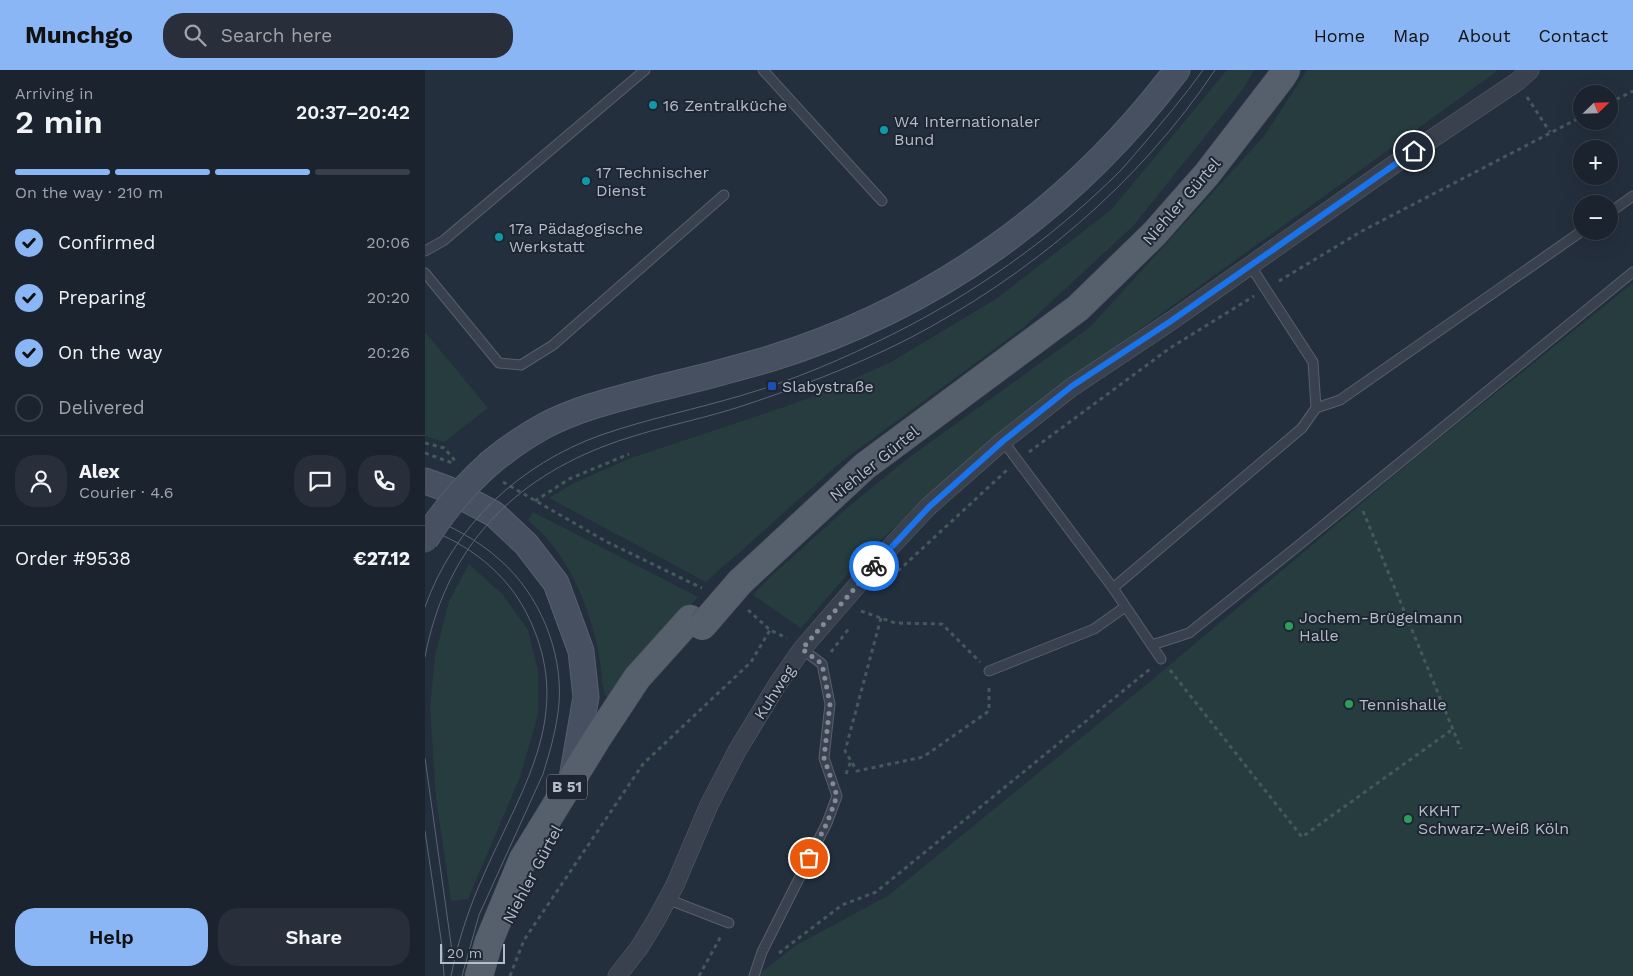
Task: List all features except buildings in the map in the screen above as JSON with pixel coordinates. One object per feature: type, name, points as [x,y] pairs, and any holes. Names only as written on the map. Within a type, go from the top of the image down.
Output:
[{"type":"main road","points":[[425,540],[460,491],[496,472],[527,436],[544,426],[581,410],[617,399],[732,370],[807,346],[861,324],[931,289],[997,247],[1065,193],[1115,144],[1154,100],[1177,70]]},
{"type":"main road","name":"Niehler Gürtel","points":[[489,976],[513,935],[545,847],[628,711],[653,678],[702,626],[730,590],[855,459],[1029,334],[1138,238],[1225,134],[1271,70]]},
{"type":"main road","name":"Niehler Gürtel","points":[[571,781],[637,678],[690,619],[730,590],[865,466],[1078,308],[1154,234],[1207,174],[1281,78],[1285,70]]},
{"type":"main road","name":"B 51","points":[[425,481],[447,489],[494,514],[526,544],[556,583],[581,651],[586,697],[571,781],[523,859],[489,941],[479,976]]},
{"type":"street","name":"Kuhweg","points":[[617,976],[639,948],[667,899],[709,805],[737,751],[777,685],[802,649],[885,553],[929,507],[1003,441],[1072,386],[1171,321],[1524,76]]},
{"type":"lane","points":[[425,251],[443,241],[645,70]]},
{"type":"lane","points":[[763,70],[882,201]]},
{"type":"lane","points":[[425,273],[499,363],[521,365],[553,346],[724,195]]},
{"type":"lane","points":[[1618,207],[1633,196]]},
{"type":"lane","points":[[1113,588],[1302,428],[1316,408],[1340,400],[1573,237]]},
{"type":"lane","points":[[1250,265],[1313,362],[1316,408]]},
{"type":"lane","points":[[1152,645],[1189,633],[1633,272]]},
{"type":"lane","points":[[1003,441],[1113,588],[1161,659]]},
{"type":"lane","points":[[989,671],[1093,629],[1125,607]]},
{"type":"lane","points":[[753,975],[762,952],[827,823],[837,796],[824,758],[830,704],[822,664],[802,649]]},
{"type":"lane","points":[[667,899],[729,923]]},
{"type":"path","points":[[1524,76],[1550,132]]},
{"type":"path","points":[[1618,98],[1633,91]]},
{"type":"path","points":[[891,577],[1018,460],[1170,348],[1362,231],[1573,121]]},
{"type":"path","points":[[425,443],[444,448],[458,465],[425,453]]},
{"type":"path","points":[[535,501],[569,479],[629,454]]},
{"type":"path","points":[[496,472],[535,501],[607,542],[730,590],[770,630],[751,662],[643,764],[513,935],[510,976]]},
{"type":"path","points":[[1357,497],[1461,749]]},
{"type":"path","points":[[856,619],[867,604]]},
{"type":"path","points":[[861,611],[881,618],[895,623],[942,624],[989,671],[989,711],[923,757],[857,771],[845,751],[881,618]]},
{"type":"path","points":[[822,664],[850,626]]},
{"type":"path","points":[[753,975],[842,904],[876,892],[1161,659],[1303,837],[1453,729]]},
{"type":"path","points":[[699,976],[729,923]]},
{"type":"green space","points":[[1227,70],[1254,70],[1244,88],[1133,226],[1023,328],[841,462],[706,582],[549,498],[574,483],[631,458],[829,390],[891,362],[996,299],[1112,209]]},
{"type":"green space","points":[[1307,70],[1495,70],[1496,72],[1021,415],[865,554],[801,628],[753,595],[768,579],[848,507],[907,459],[1090,327],[1265,135]]},
{"type":"green space","points":[[1633,283],[1633,976],[760,976],[760,973],[795,946],[889,895],[1152,680],[1415,458]]},
{"type":"green space","points":[[425,332],[488,408],[444,442],[425,436]]},
{"type":"green space","points":[[533,512],[698,597],[609,702],[603,685],[596,639],[587,609],[575,581],[559,554],[545,536],[528,520]]},
{"type":"green space","points":[[469,564],[503,595],[528,630],[538,670],[538,715],[520,777],[468,899],[451,901],[436,798],[430,707],[435,656],[449,601]]},
{"type":"tram line","points":[[425,607],[438,577],[453,550],[472,524],[493,501],[543,463],[571,447],[601,435],[781,383],[856,352],[952,302],[1009,265],[1087,202],[1127,163],[1203,70]]},
{"type":"tram line","points":[[425,657],[434,620],[447,586],[464,556],[484,528],[508,503],[536,482],[567,463],[618,441],[736,408],[823,377],[908,339],[953,314],[1038,256],[1078,224],[1116,189],[1185,112],[1215,70]]},
{"type":"tram line","points":[[425,515],[455,529],[492,553],[514,574],[526,589],[546,625],[557,664],[559,683],[557,721],[543,774],[479,915],[462,976]]},
{"type":"tram line","points":[[425,528],[471,551],[508,585],[527,614],[541,649],[547,683],[546,715],[539,746],[515,808],[474,897],[461,936],[451,976]]},
{"type":"tram line","points":[[425,758],[453,958]]},
{"type":"tram line","points":[[425,831],[442,946],[444,976]]},
{"type":"way so far","points":[[809,858],[827,823],[837,796],[824,758],[830,704],[822,664],[802,649],[874,566]]},
{"type":"place","name":"16 Zentralküche","points":[[653,105]]},
{"type":"place","name":"W4 Internationaler Bund","points":[[884,130]]},
{"type":"place","name":"17 Technischer Dienst","points":[[586,181]]},
{"type":"place","name":"17a Pädagogische Werkstatt","points":[[499,237]]},
{"type":"place","name":"Slabystraße","points":[[772,386]]},
{"type":"place","name":"Jochem-Brügelmann Halle","points":[[1289,626]]},
{"type":"place","name":"Tennishalle","points":[[1349,704]]},
{"type":"place","name":"KKHT Schwarz-Weiß Köln","points":[[1408,819]]},
{"type":"route","points":[[874,566],[929,507],[1003,441],[1072,386],[1171,321],[1414,151]]}]
